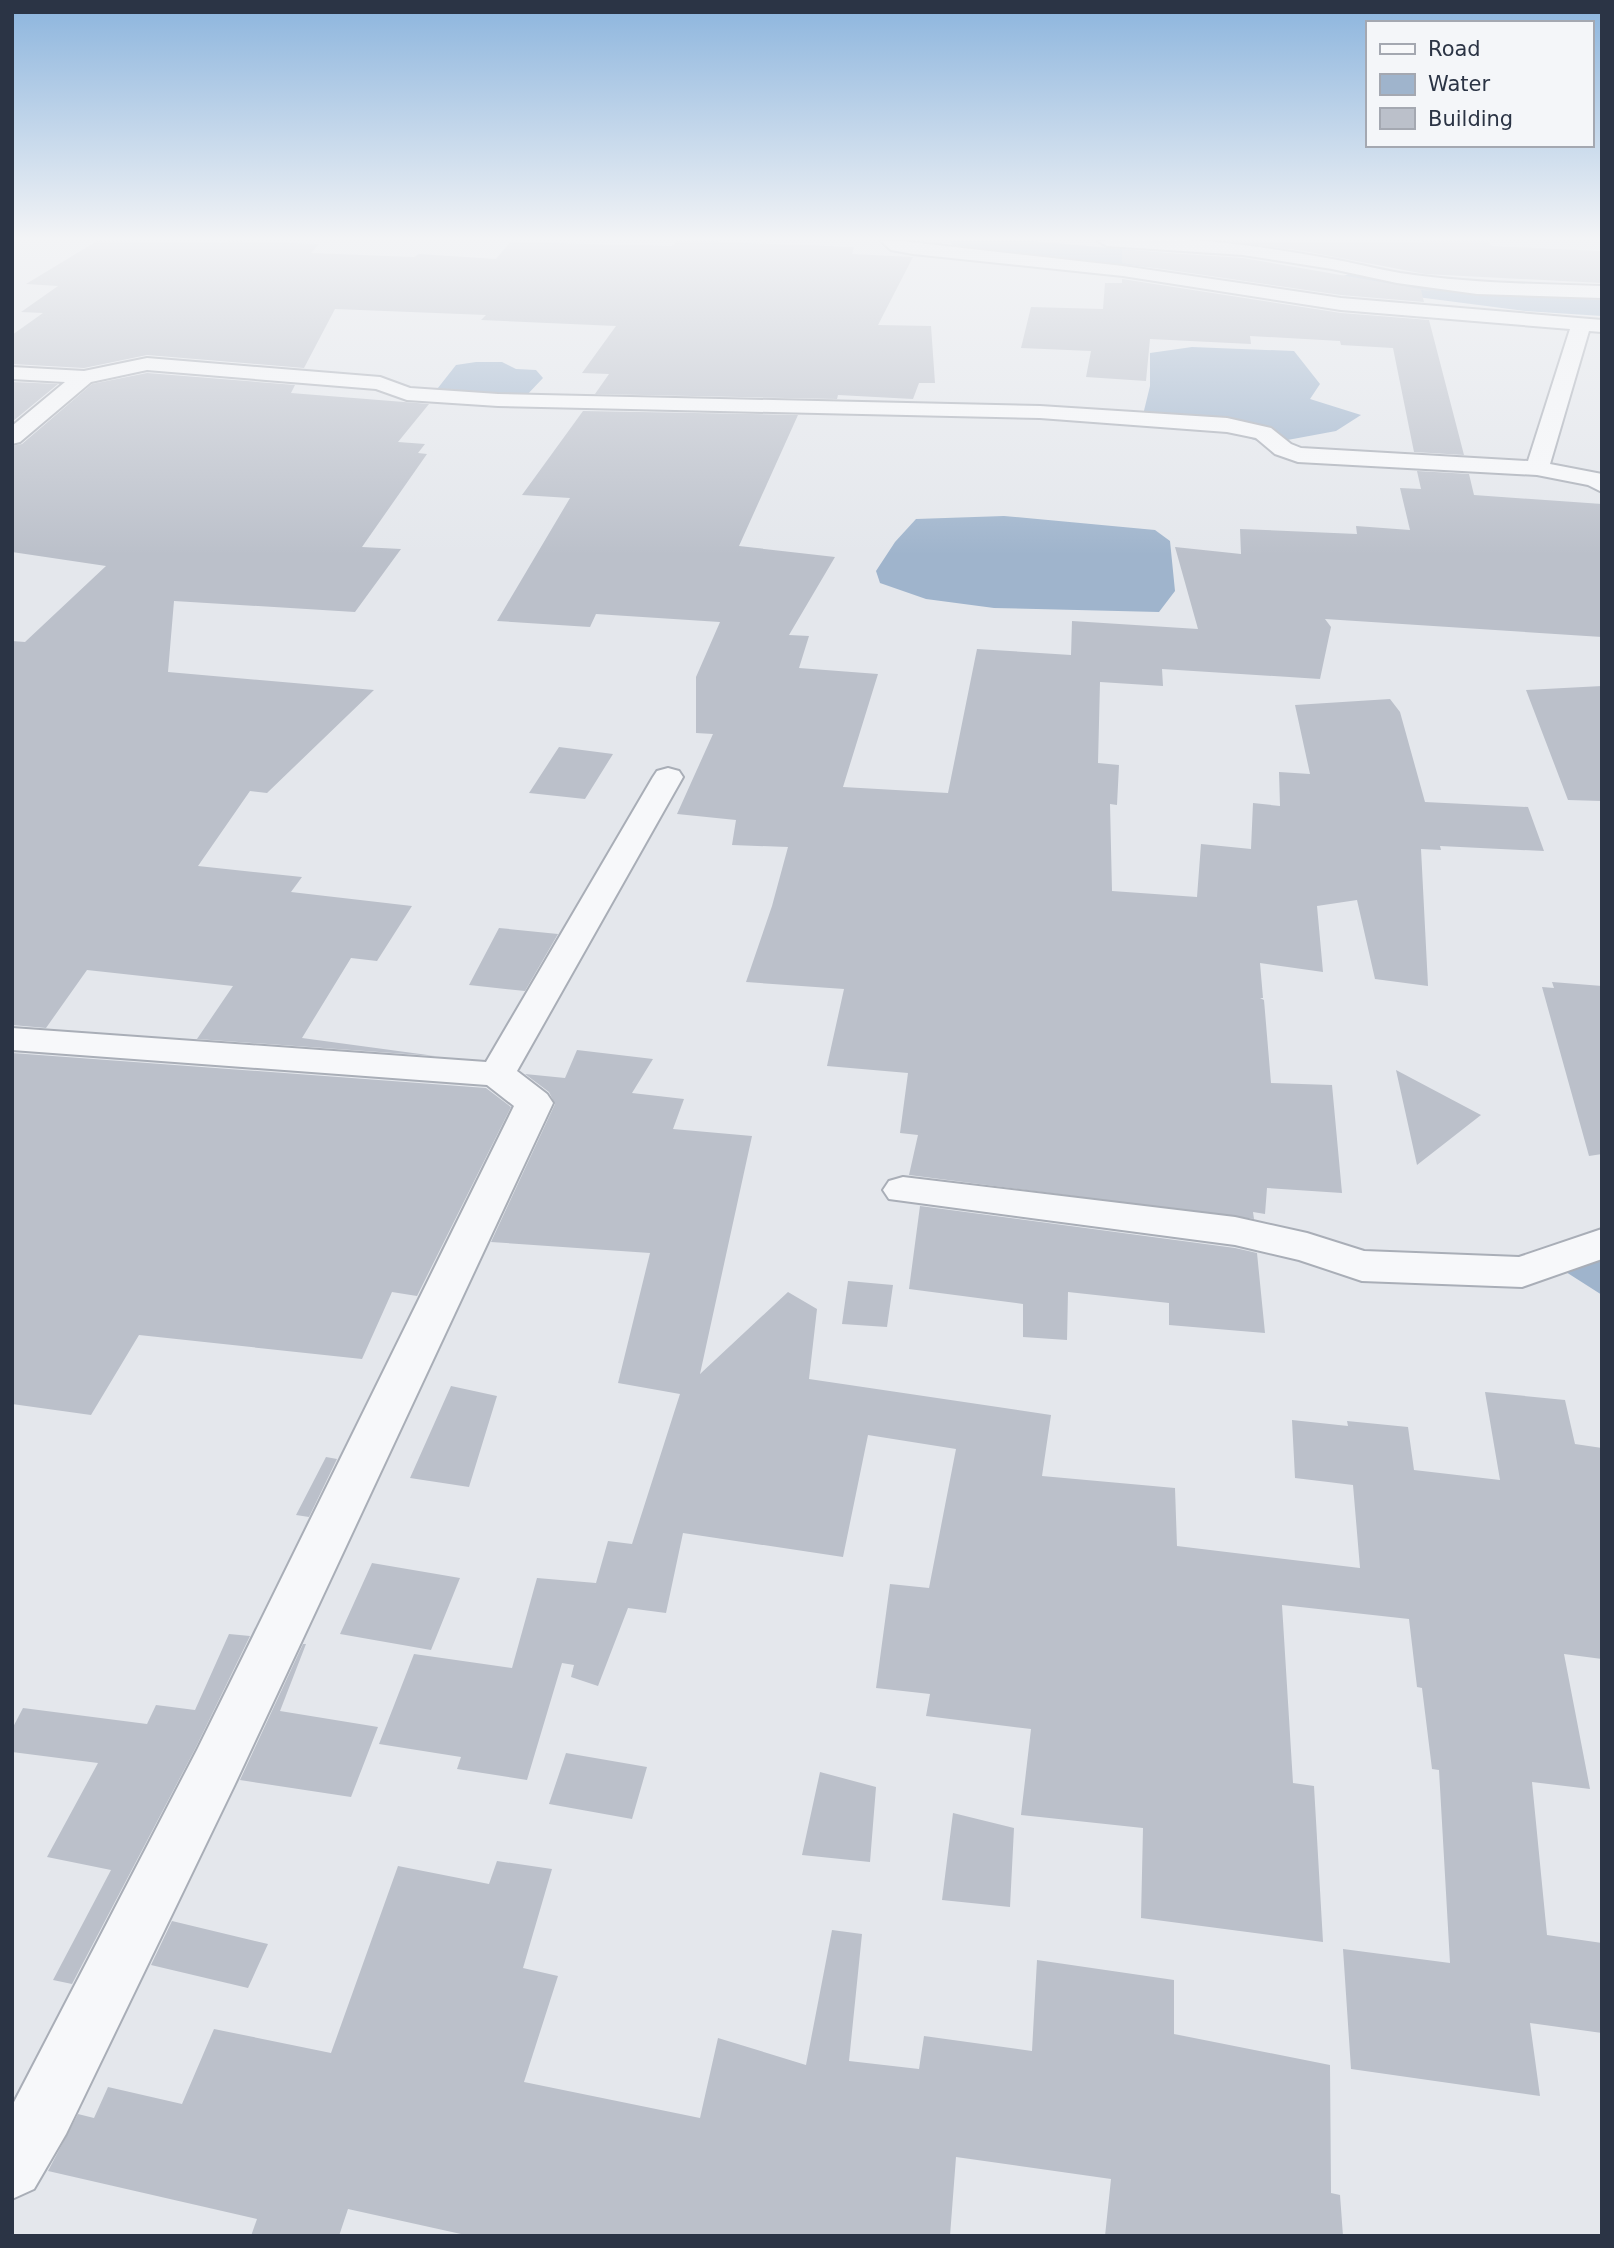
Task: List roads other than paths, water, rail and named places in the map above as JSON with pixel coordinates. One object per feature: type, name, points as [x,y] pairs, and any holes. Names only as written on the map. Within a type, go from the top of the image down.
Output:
[{"type":"street","points":[[1537,468],[1584,346]]},
{"type":"street","points":[[12,373],[84,377],[147,364],[380,383],[407,394],[498,400],[1040,412],[1247,428],[1262,433],[1283,449],[1298,455],[1537,468],[1595,479],[1602,485]]},
{"type":"street","points":[[12,437],[84,377]]},
{"type":"street","points":[[497,1074],[668,777]]},
{"type":"street","points":[[12,1039],[497,1074],[534,1103],[216,1767],[44,2112],[12,2167]]},
{"type":"street","points":[[904,1191],[1235,1231],[1307,1247],[1362,1266],[1522,1272],[1602,1243]]},
{"type":"water","points":[[1192,347],[1294,351],[1320,384],[1310,399],[1361,415],[1336,431],[1266,444],[1229,431],[1141,423],[1150,386],[1150,353]]},
{"type":"water","points":[[502,362],[516,369],[536,370],[543,378],[525,397],[434,393],[456,365]]},
{"type":"water","points":[[1004,516],[1155,530],[1170,541],[1175,591],[1159,612],[994,608],[926,599],[880,583],[876,571],[895,542],[916,519]]},
{"type":"water","points":[[1602,1247],[1602,1295],[1555,1265]]}]
